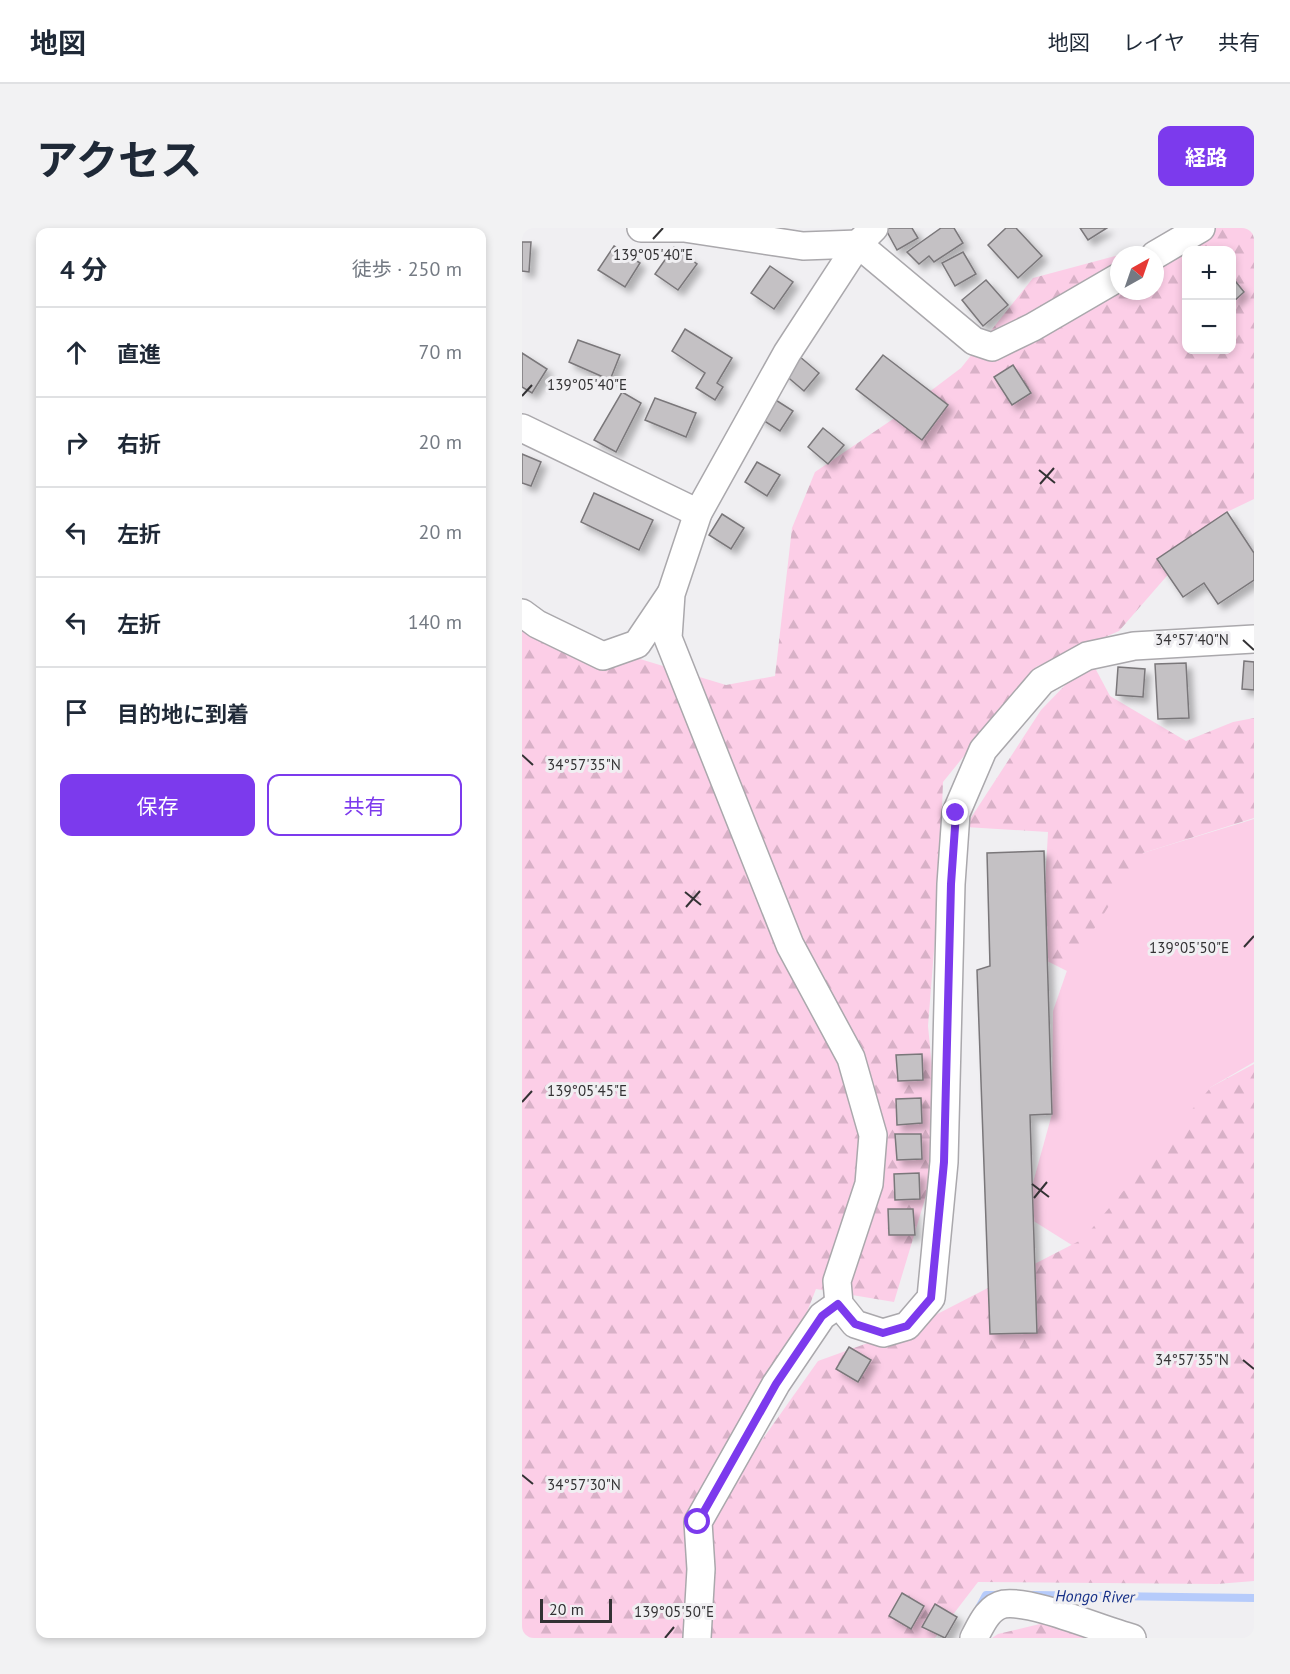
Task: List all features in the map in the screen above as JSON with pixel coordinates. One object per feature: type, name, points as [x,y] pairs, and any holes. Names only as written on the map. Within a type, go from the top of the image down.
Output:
[{"type":"street","points":[[641,228],[684,228],[803,246],[866,236]]},
{"type":"street","points":[[1164,250],[1201,228]]},
{"type":"street","points":[[866,236],[974,341],[992,347],[1033,327],[1110,282]]},
{"type":"street","points":[[866,236],[787,353],[698,513],[671,594],[668,638],[790,945],[851,1058],[873,1136],[869,1184],[837,1281],[838,1304],[855,1324],[883,1333],[907,1326],[931,1298],[944,1162],[951,884],[956,813],[983,750],[1042,681],[1087,656],[1134,646],[1254,639]]},
{"type":"street","points":[[522,428],[698,513]]},
{"type":"street","points":[[522,613],[537,624],[603,656],[637,644],[671,594]]},
{"type":"street","points":[[697,1638],[700,1569],[698,1522],[776,1384],[822,1316],[838,1304]]},
{"type":"street","points":[[974,1638],[984,1616],[1003,1604],[1027,1605],[1132,1638]]},
{"type":"green space","points":[[1195,228],[1254,228],[1254,499],[1227,512],[1205,532],[1119,631],[1036,667],[943,782],[939,887],[928,1026],[940,1149],[894,1302],[816,1289],[782,1375],[703,1523],[818,1361],[912,1327],[1083,1239],[1211,1087],[1254,1064],[1254,1581],[1217,1584],[978,1582],[935,1638],[522,1638],[522,614],[587,643],[726,685],[775,676],[792,528],[815,472],[896,417],[961,368],[1033,278],[1110,257],[1110,300],[1164,300],[1164,246],[1150,246]]},
{"type":"green space","points":[[1094,666],[1110,696],[1186,741],[1233,722],[1254,718],[1254,818],[1143,853],[1067,971],[1041,958],[1048,832],[965,827],[1041,710],[1073,677]]},
{"type":"green space","points":[[1254,819],[1254,1062],[1211,1087],[1151,1177],[1075,1247],[1024,1215],[1052,1114],[1053,1011],[1071,959],[1133,856]]},
{"type":"green space","points":[[1044,1623],[1094,1638],[992,1638],[998,1634]]},
{"type":"building","points":[[885,228],[912,228],[918,238],[897,250]]},
{"type":"building","points":[[941,228],[954,228],[963,243],[934,262],[929,256],[919,264],[907,252]]},
{"type":"building","points":[[1006,228],[1016,228],[1042,256],[1018,278],[988,245]]},
{"type":"building","points":[[1080,228],[1107,228],[1088,240]]},
{"type":"building","points":[[522,242],[531,242],[529,272],[522,271]]},
{"type":"building","points":[[614,246],[640,263],[625,287],[598,270]]},
{"type":"building","points":[[674,247],[697,264],[678,290],[655,274]]},
{"type":"building","points":[[963,252],[976,274],[955,286],[942,263]]},
{"type":"building","points":[[770,266],[793,282],[774,309],[751,293]]},
{"type":"building","points":[[986,280],[1008,305],[983,326],[962,300]]},
{"type":"building","points":[[1236,282],[1244,292],[1236,299]]},
{"type":"building","points":[[685,329],[732,358],[717,383],[723,387],[715,400],[696,388],[705,373],[672,351]]},
{"type":"building","points":[[578,340],[620,355],[610,380],[569,362]]},
{"type":"building","points":[[522,353],[547,369],[532,393],[522,387]]},
{"type":"building","points":[[883,355],[948,405],[922,440],[856,389]]},
{"type":"building","points":[[799,356],[819,373],[804,391],[784,374]]},
{"type":"building","points":[[1013,365],[1031,393],[1012,405],[994,377]]},
{"type":"building","points":[[622,392],[641,403],[616,452],[594,440]]},
{"type":"building","points":[[771,397],[793,411],[780,431],[758,417]]},
{"type":"building","points":[[655,398],[696,413],[686,437],[645,420]]},
{"type":"building","points":[[823,428],[844,445],[828,464],[808,447]]},
{"type":"building","points":[[522,454],[541,462],[531,486],[522,483]]},
{"type":"building","points":[[757,462],[780,475],[767,496],[745,482]]},
{"type":"building","points":[[594,493],[653,520],[639,550],[581,522]]},
{"type":"building","points":[[1227,512],[1254,553],[1254,580],[1218,604],[1204,583],[1183,597],[1157,559]]},
{"type":"building","points":[[722,514],[744,528],[731,549],[709,535]]},
{"type":"building","points":[[1244,661],[1254,662],[1254,690],[1242,689]]},
{"type":"building","points":[[1186,663],[1189,718],[1158,719],[1155,664]]},
{"type":"building","points":[[1118,667],[1145,669],[1143,697],[1116,695]]},
{"type":"building","points":[[1044,851],[1052,1114],[1030,1115],[1037,1333],[990,1334],[977,970],[990,966],[987,853]]},
{"type":"building","points":[[922,1054],[923,1080],[898,1081],[896,1055]]},
{"type":"building","points":[[921,1098],[922,1123],[897,1125],[896,1099]]},
{"type":"building","points":[[895,1134],[921,1134],[922,1159],[897,1160]]},
{"type":"building","points":[[919,1173],[920,1199],[895,1200],[894,1174]]},
{"type":"building","points":[[888,1209],[913,1209],[915,1235],[889,1235]]},
{"type":"building","points":[[849,1347],[871,1360],[858,1382],[836,1369]]},
{"type":"building","points":[[902,1593],[924,1606],[911,1629],[889,1616]]},
{"type":"building","points":[[935,1604],[957,1617],[945,1638],[922,1627]]},
{"type":"waterway","name":"Hongo River","points":[[979,1608],[986,1595],[1001,1595]]},
{"type":"waterway","name":"Hongo River","points":[[1034,1595],[1254,1598]]},
{"type":"route","points":[[698,1522],[776,1384],[822,1316],[838,1304],[855,1324],[883,1333],[907,1326],[931,1298],[940,1226],[944,1162],[951,884],[956,813]]}]
